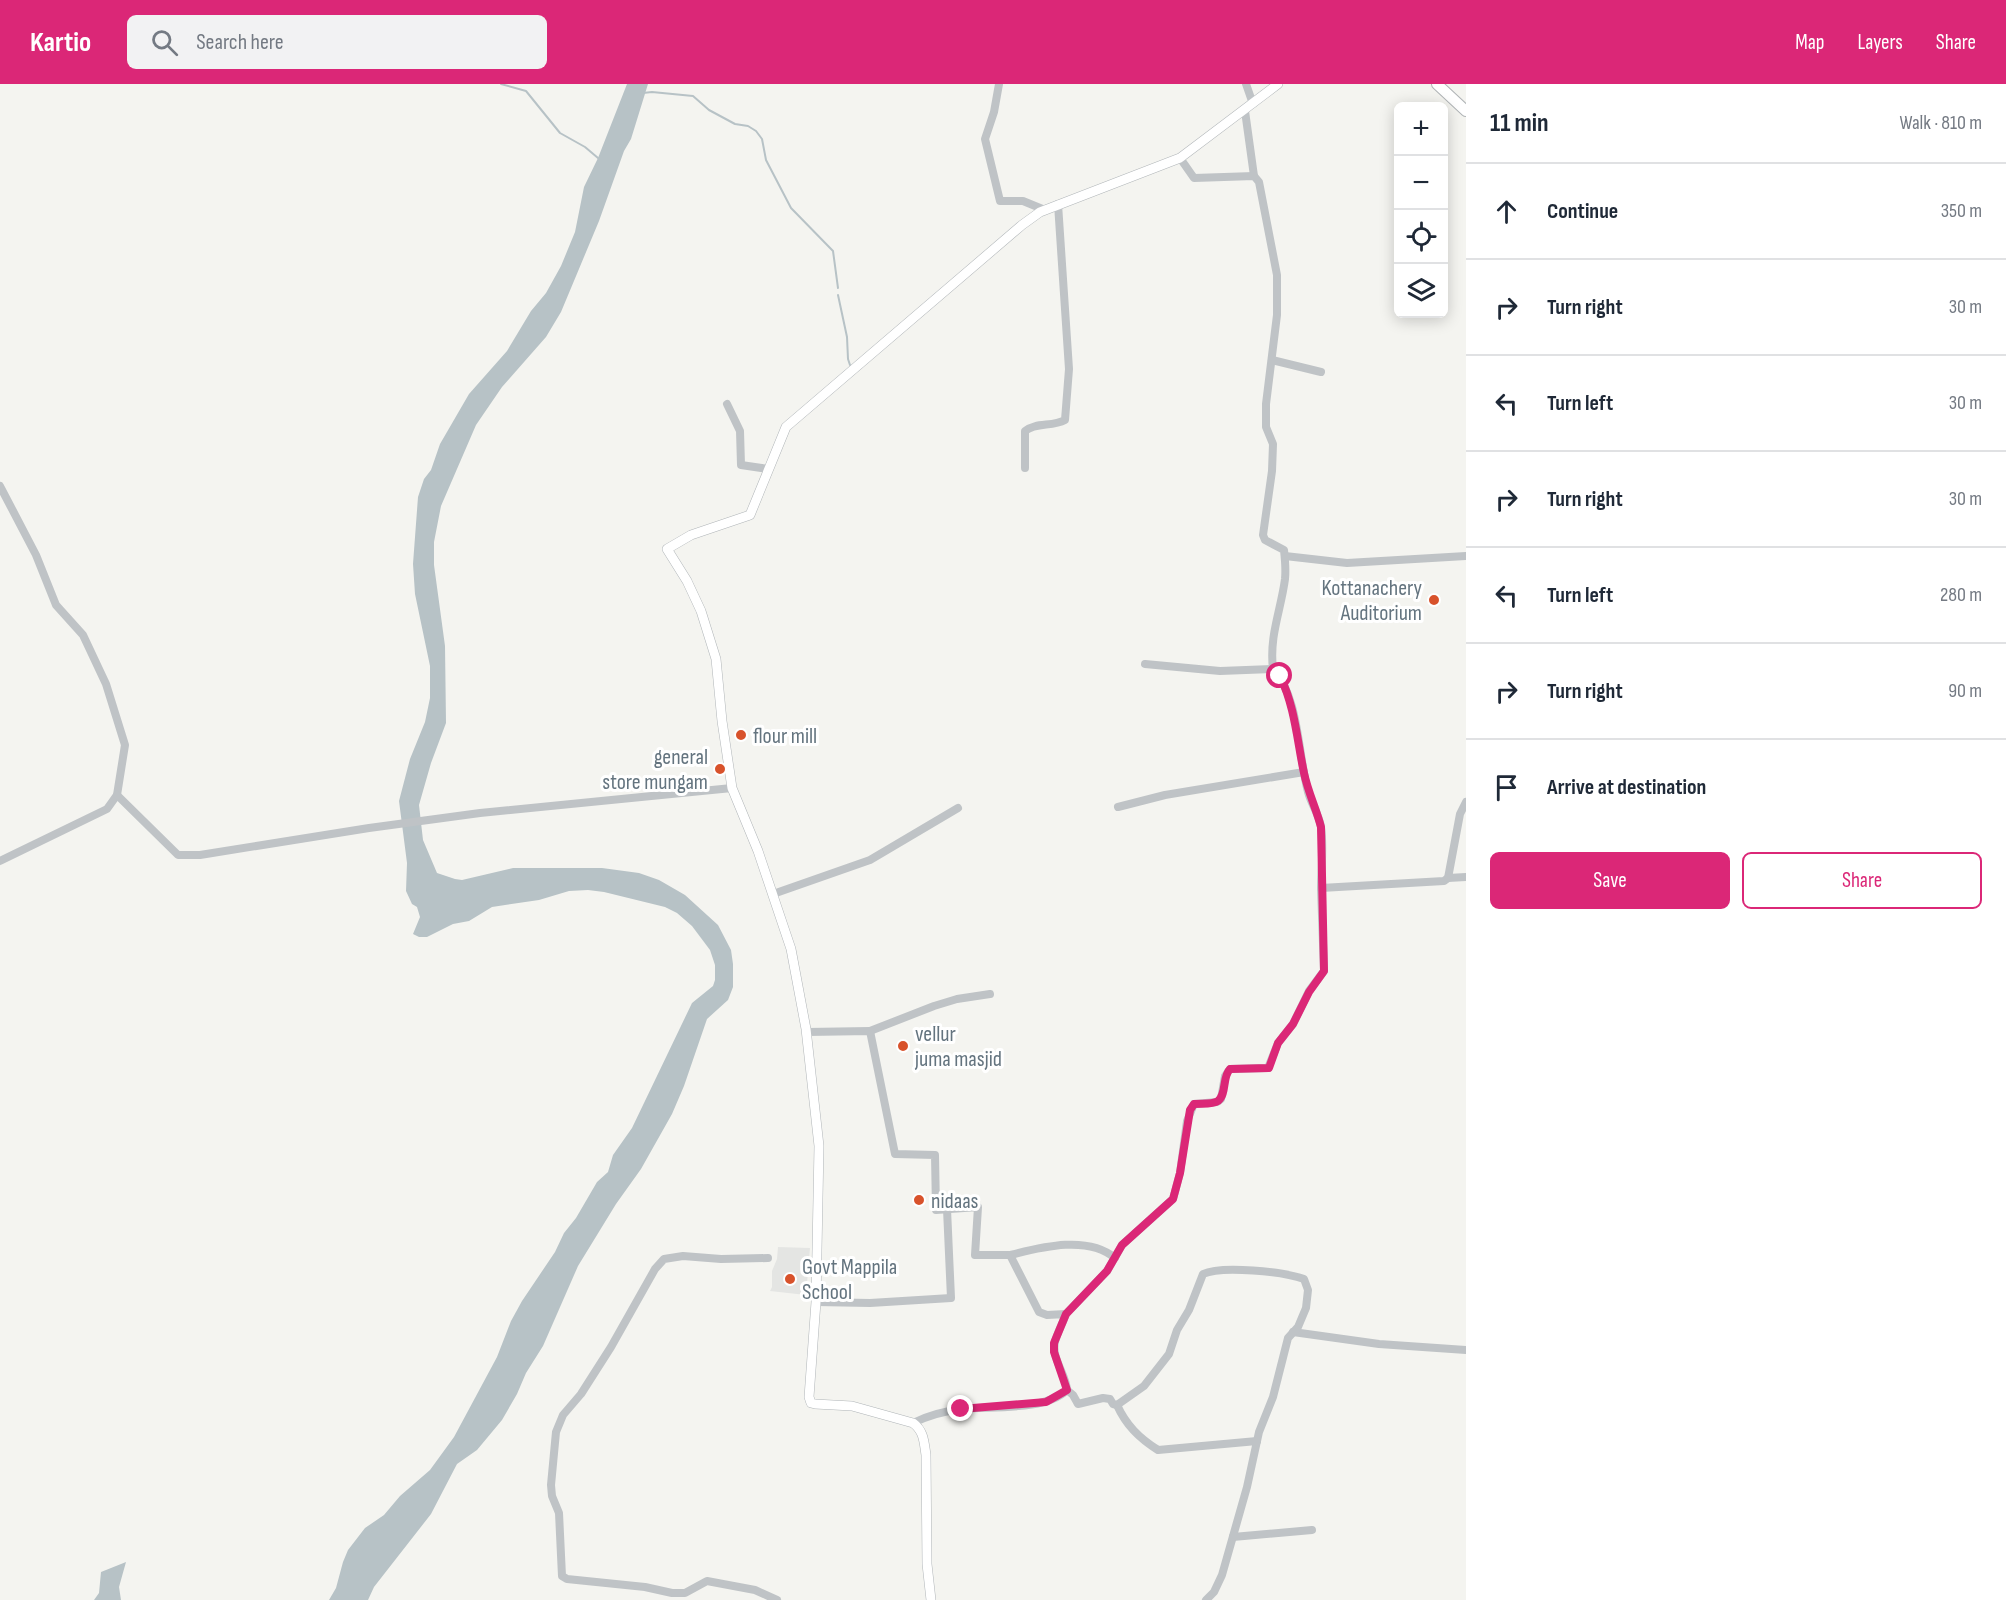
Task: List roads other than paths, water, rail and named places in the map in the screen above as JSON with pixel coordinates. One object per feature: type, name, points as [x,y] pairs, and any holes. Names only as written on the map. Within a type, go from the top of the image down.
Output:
[{"type":"highway","points":[[1437,84],[1466,111]]},
{"type":"main road","points":[[931,1600],[927,1564],[926,1455],[924,1438],[919,1428],[913,1422],[852,1406],[824,1406],[811,1403],[809,1397],[816,1302],[819,1146],[807,1032],[791,949],[758,851],[732,788],[716,659],[701,611],[687,581],[667,549],[692,535],[750,515],[786,427],[1022,225],[1059,204],[1180,158],[1278,84]]},
{"type":"street","points":[[999,84],[994,112],[985,138],[1000,201],[1023,201],[1045,210]]},
{"type":"street","points":[[1246,84],[1254,176],[1259,182],[1277,275],[1277,315],[1266,404],[1266,427],[1273,444],[1272,471],[1263,535],[1265,540],[1284,550],[1286,575],[1272,642],[1273,669],[1280,676],[1290,696],[1309,795],[1321,827],[1324,971],[1309,992],[1293,1024],[1278,1043],[1269,1068],[1230,1069],[1225,1076],[1221,1099],[1217,1102],[1194,1104],[1187,1121],[1180,1173],[1173,1199],[1122,1245],[1107,1271],[1066,1314],[1054,1343],[1054,1352],[1067,1390],[1078,1404],[1103,1398],[1110,1399],[1113,1404],[1117,1405],[1124,1421],[1158,1450],[1257,1441]]},
{"type":"street","points":[[1180,158],[1194,178],[1254,176]]},
{"type":"street","points":[[1025,468],[1025,431],[1031,426],[1058,424],[1065,420],[1069,369],[1059,204]]},
{"type":"street","points":[[1272,360],[1321,372]]},
{"type":"street","points":[[727,404],[740,431],[741,465],[768,469]]},
{"type":"street","points":[[0,486],[36,555],[56,605],[83,635],[106,684],[125,745],[117,795],[107,809],[97,816],[30,844],[0,861]]},
{"type":"street","points":[[1285,556],[1347,563],[1466,556]]},
{"type":"street","points":[[1145,664],[1220,671],[1273,669]]},
{"type":"street","points":[[1118,807],[1165,795],[1304,772]]},
{"type":"street","points":[[117,795],[172,850],[184,856],[225,852],[369,828],[480,813],[732,788]]},
{"type":"street","points":[[1448,878],[1460,814],[1466,802]]},
{"type":"street","points":[[773,894],[870,860],[958,808]]},
{"type":"street","points":[[1321,888],[1444,881],[1448,878],[1466,877]]},
{"type":"street","points":[[807,1032],[870,1031],[934,1006],[990,993]]},
{"type":"street","points":[[870,1031],[895,1154],[935,1155],[936,1210],[978,1207],[975,1255],[1010,1255],[1034,1249],[1080,1245],[1107,1251],[1115,1258]]},
{"type":"street","points":[[816,1302],[870,1303],[951,1298],[947,1209]]},
{"type":"street","points":[[1010,1255],[1039,1312],[1047,1315],[1066,1314]]},
{"type":"street","points":[[768,1258],[721,1259],[682,1256],[664,1259],[655,1269],[611,1347],[581,1394],[563,1416],[556,1432],[551,1485],[552,1496],[559,1513],[562,1576],[567,1579],[645,1587],[672,1593],[685,1593],[707,1581],[755,1590],[777,1600]]},
{"type":"street","points":[[1117,1405],[1144,1386],[1169,1354],[1177,1330],[1189,1310],[1203,1274],[1210,1271],[1252,1271],[1293,1275],[1304,1279],[1308,1290],[1306,1308],[1298,1327],[1288,1338],[1273,1397],[1257,1441],[1247,1487],[1222,1575],[1214,1592],[1206,1600]]},
{"type":"street","points":[[1293,1332],[1379,1344],[1466,1350]]},
{"type":"street","points":[[913,1422],[929,1415],[961,1409],[1046,1402],[1067,1390]]},
{"type":"street","points":[[1233,1537],[1312,1530]]},
{"type":"waterway","points":[[501,84],[526,91],[560,133],[585,147],[598,158]]},
{"type":"waterway","points":[[643,93],[693,96],[709,110],[735,124],[748,126],[756,131],[762,139],[766,160],[791,208],[833,251],[838,288]]},
{"type":"waterway","points":[[838,295],[850,365]]},
{"type":"place","name":"Kottanachery Auditorium","points":[[1434,600]]},
{"type":"place","name":"flour mill","points":[[741,735]]},
{"type":"place","name":"general store mungam","points":[[720,769]]},
{"type":"place","name":"vellur juma masjid","points":[[903,1046]]},
{"type":"place","name":"nidaas","points":[[919,1200]]},
{"type":"place","name":"Govt Mappila School","points":[[790,1279]]}]
